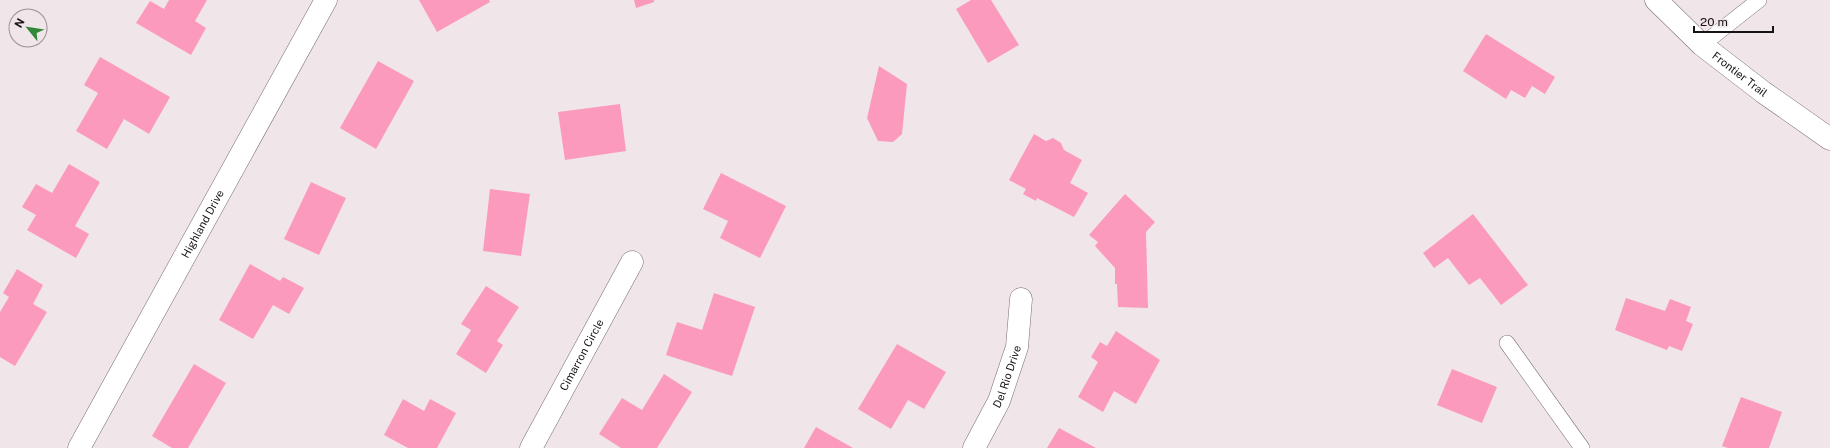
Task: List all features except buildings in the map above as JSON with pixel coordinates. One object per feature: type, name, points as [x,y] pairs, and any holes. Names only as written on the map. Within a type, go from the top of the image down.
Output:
[{"type":"street","name":"Highland Drive","points":[[78,448],[326,0]]},
{"type":"street","name":"Frontier Trail","points":[[1656,0],[1702,44],[1830,140]]},
{"type":"street","name":"Cimarron Circle","points":[[531,448],[632,262]]},
{"type":"street","name":"Del Rio Drive","points":[[974,448],[999,401],[1017,347],[1021,299]]},
{"type":"lane","points":[[1702,44],[1759,0]]},
{"type":"lane","points":[[1507,343],[1582,448]]}]
